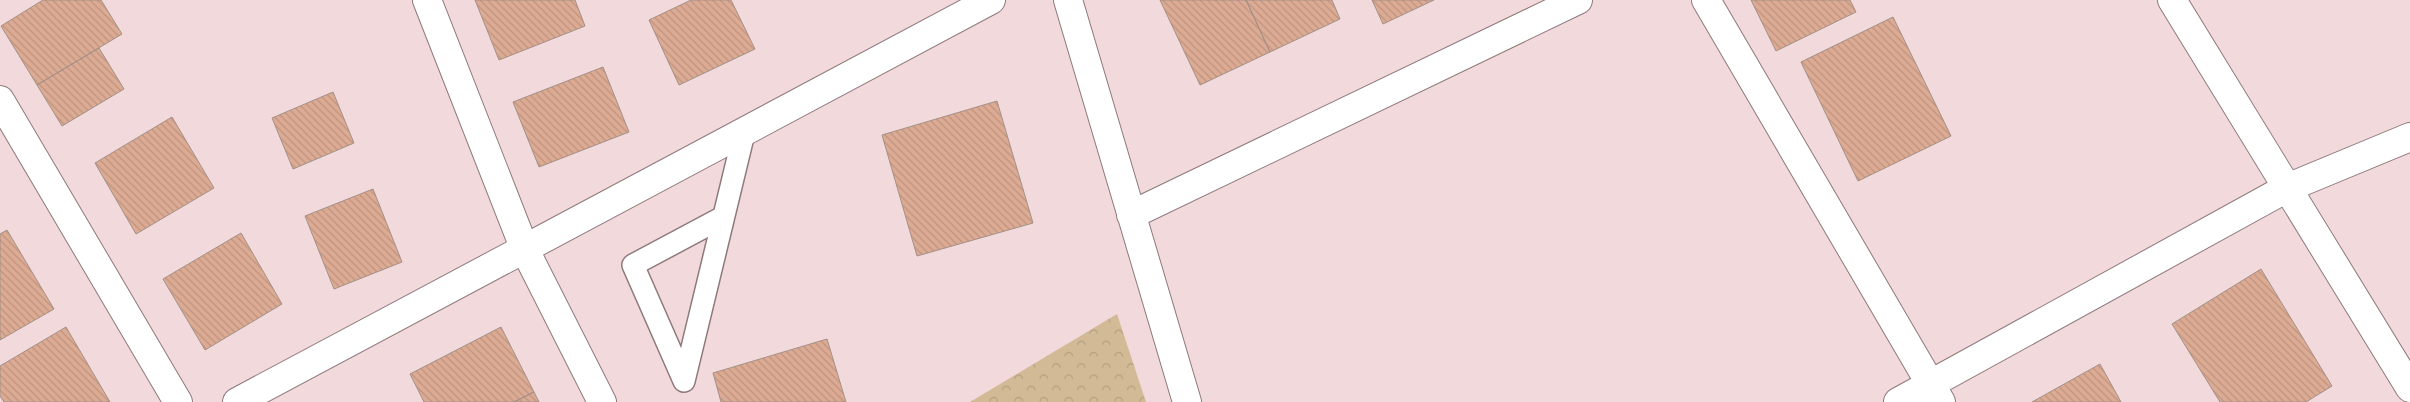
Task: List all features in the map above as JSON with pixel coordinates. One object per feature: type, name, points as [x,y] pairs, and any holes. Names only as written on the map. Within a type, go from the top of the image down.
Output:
[{"type":"street","points":[[427,0],[525,250],[602,402]]},
{"type":"street","points":[[237,402],[991,0]]},
{"type":"street","points":[[1068,0],[1187,402]]},
{"type":"street","points":[[1131,215],[1578,0]]},
{"type":"street","points":[[1706,0],[1936,393]]},
{"type":"street","points":[[2172,0],[2410,388]]},
{"type":"street","points":[[0,100],[178,402]]},
{"type":"street","points":[[1898,402],[1936,393],[2287,188],[2410,137]]},
{"type":"lane","points":[[723,217],[633,264],[684,381],[744,133]]},
{"type":"green space","points":[[1117,314],[1146,402],[970,402]]},
{"type":"building","points":[[43,0],[101,0],[122,34],[37,85],[1,26]]},
{"type":"building","points":[[475,0],[575,0],[585,26],[499,60]]},
{"type":"building","points":[[691,0],[731,0],[755,49],[679,85],[649,20]]},
{"type":"building","points":[[1160,0],[1246,0],[1270,52],[1200,85]]},
{"type":"building","points":[[1246,0],[1332,0],[1340,19],[1270,52]]},
{"type":"building","points":[[1372,0],[1434,0],[1383,24]]},
{"type":"building","points":[[1751,0],[1850,0],[1856,12],[1776,51]]},
{"type":"building","points":[[1893,17],[1951,136],[1858,181],[1801,62]]},
{"type":"building","points":[[99,48],[124,89],[62,126],[37,85]]},
{"type":"building","points":[[603,67],[629,132],[539,167],[513,102]]},
{"type":"building","points":[[333,92],[354,143],[293,169],[272,118]]},
{"type":"building","points":[[997,101],[1033,223],[917,256],[882,135]]},
{"type":"building","points":[[172,117],[214,188],[136,234],[95,163]]},
{"type":"building","points":[[373,189],[402,262],[334,289],[305,216]]},
{"type":"building","points":[[7,230],[54,309],[0,340],[0,234]]},
{"type":"building","points":[[241,233],[282,304],[205,350],[163,279]]},
{"type":"building","points":[[2261,269],[2332,386],[2306,402],[2220,402],[2172,324]]},
{"type":"building","points":[[66,327],[110,402],[4,402],[0,396],[0,366]]},
{"type":"building","points":[[501,327],[534,392],[514,402],[424,402],[410,374]]},
{"type":"building","points":[[827,339],[846,402],[721,402],[713,373]]},
{"type":"building","points":[[2100,364],[2121,402],[2032,402]]},
{"type":"building","points":[[534,392],[539,402],[514,402]]}]
